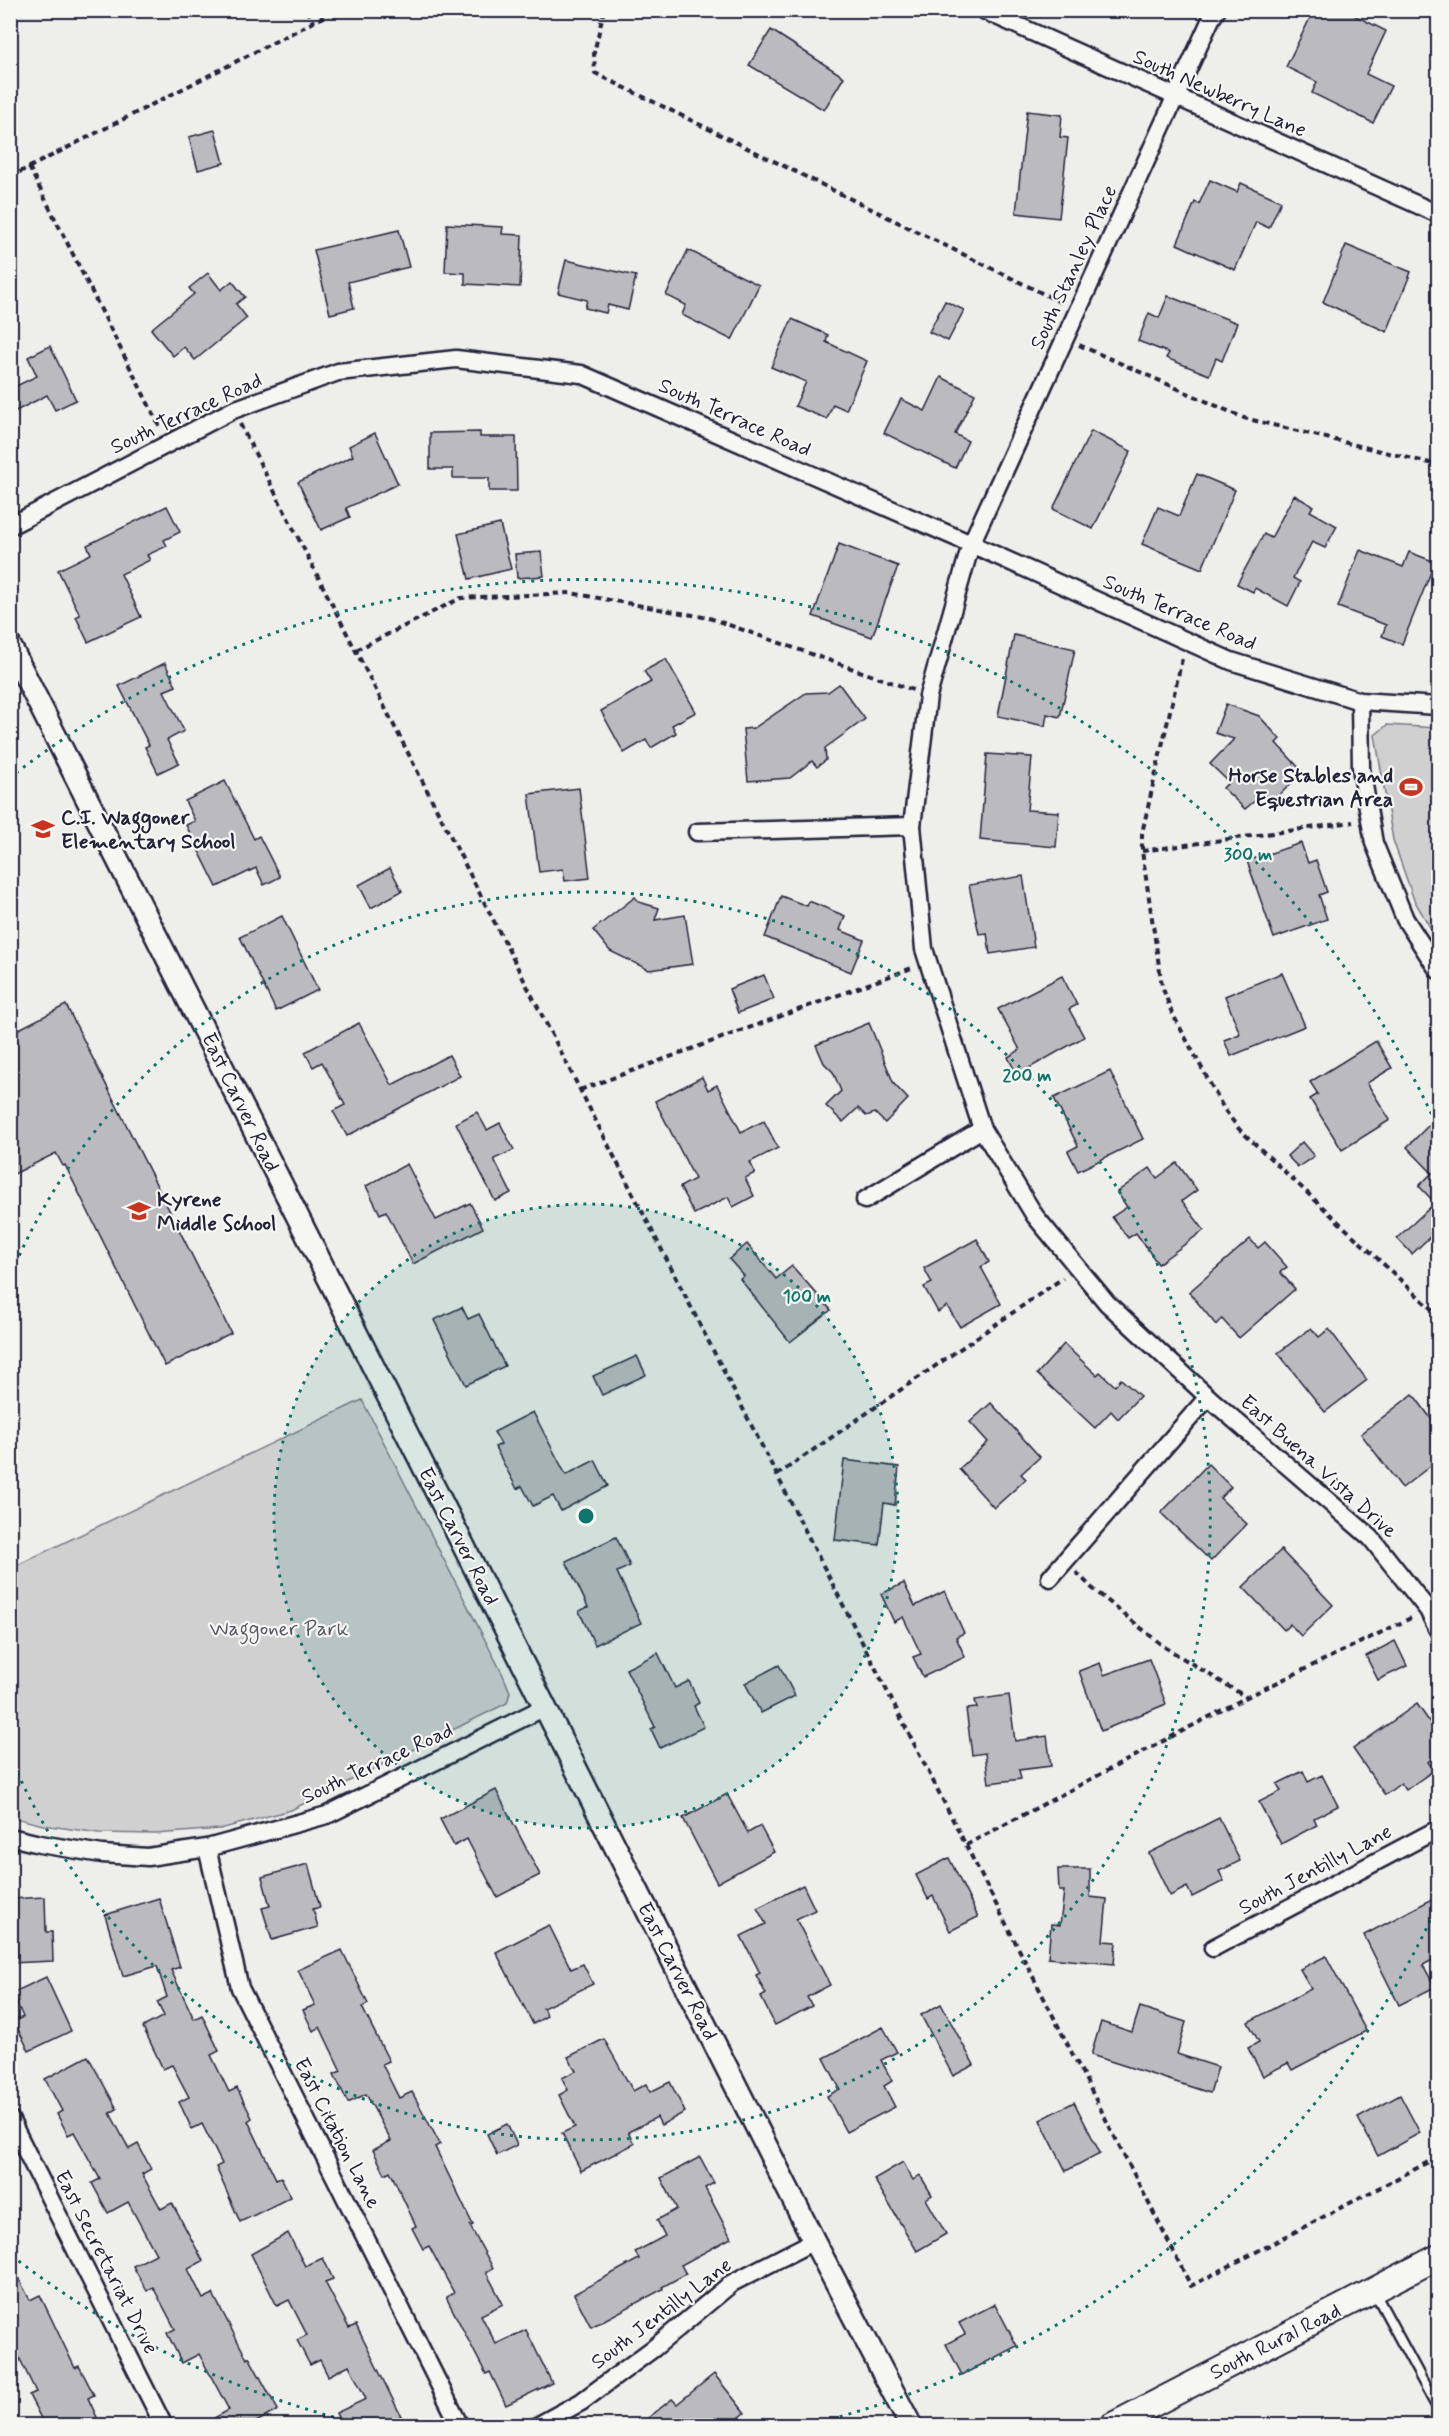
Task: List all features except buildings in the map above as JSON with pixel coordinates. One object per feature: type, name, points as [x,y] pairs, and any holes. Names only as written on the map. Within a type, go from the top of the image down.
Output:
[{"type":"main road","name":"South Rural Road","points":[[1112,2426],[1438,2256]]},
{"type":"street","name":"South Newberry Lane","points":[[983,10],[1438,214]]},
{"type":"street","name":"South Stanley Place","points":[[971,544],[1210,20],[1217,10]]},
{"type":"street","name":"South Terrace Road","points":[[10,526],[233,410],[338,372],[456,359],[581,374],[971,544],[1231,661],[1360,701],[1438,706]]},
{"type":"street","name":"East Buena Vista Drive","points":[[971,544],[928,696],[912,826],[924,949],[982,1129],[1035,1216],[1107,1303],[1208,1397],[1371,1538],[1428,1610],[1438,1630]]},
{"type":"street","name":"East Carver Road","points":[[10,646],[191,1001],[814,2241],[911,2426]]},
{"type":"street","points":[[1360,701],[1361,768],[1374,843],[1405,919],[1438,970]]},
{"type":"street","points":[[697,832],[912,826]]},
{"type":"street","points":[[865,1200],[982,1129]]},
{"type":"street","name":"East Buena Vista Drive","points":[[1050,1578],[1208,1397]]},
{"type":"street","name":"South Terrace Road","points":[[10,1837],[102,1854],[147,1857],[207,1848],[327,1815],[544,1707]]},
{"type":"street","name":"South Jentilly Lane","points":[[1213,1948],[1438,1830]]},
{"type":"street","name":"East Citation Lane","points":[[207,1848],[240,1988],[460,2426]]},
{"type":"street","name":"East Secretariat Drive","points":[[10,2119],[164,2426]]},
{"type":"street","name":"South Jentilly Lane","points":[[537,2426],[581,2402],[654,2348],[732,2283],[814,2241]]},
{"type":"lane","points":[[1374,2290],[1435,2404]]},
{"type":"path","points":[[307,10],[313,22]]},
{"type":"path","points":[[10,177],[337,10]]},
{"type":"path","points":[[604,10],[594,53],[595,72],[1078,310]]},
{"type":"path","points":[[29,167],[169,443]]},
{"type":"path","points":[[1065,339],[1244,418],[1438,465]]},
{"type":"path","points":[[233,410],[1191,2286],[1438,2157]]},
{"type":"path","points":[[356,650],[461,598],[571,593],[709,618],[928,696]]},
{"type":"path","points":[[1187,641],[1142,833],[1162,986],[1172,1013],[1224,1109],[1239,1129],[1438,1315]]},
{"type":"path","points":[[1143,851],[1370,820]]},
{"type":"path","points":[[580,1090],[904,970],[929,964]]},
{"type":"path","points":[[777,1475],[1078,1268]]},
{"type":"path","points":[[1065,1561],[1092,1588],[1163,1646],[1247,1697]]},
{"type":"path","points":[[966,1845],[1247,1697],[1428,1610]]},
{"type":"green space","name":"Horse Stables and Equestrian Area","points":[[1387,725],[1438,728],[1438,941],[1414,900],[1393,840],[1375,735]]},
{"type":"green space","name":"Waggoner Park","points":[[362,1400],[503,1675],[510,1692],[507,1703],[291,1810],[220,1829],[156,1834],[99,1833],[43,1825],[11,1817],[11,1568]]},
{"type":"place","name":"Horse Stables and Equestrian Area","points":[[1411,787]]},
{"type":"place","name":"C.I. Waggoner Elementary School","points":[[43,829]]},
{"type":"place","name":"Kyrene Middle School","points":[[139,1211]]}]
